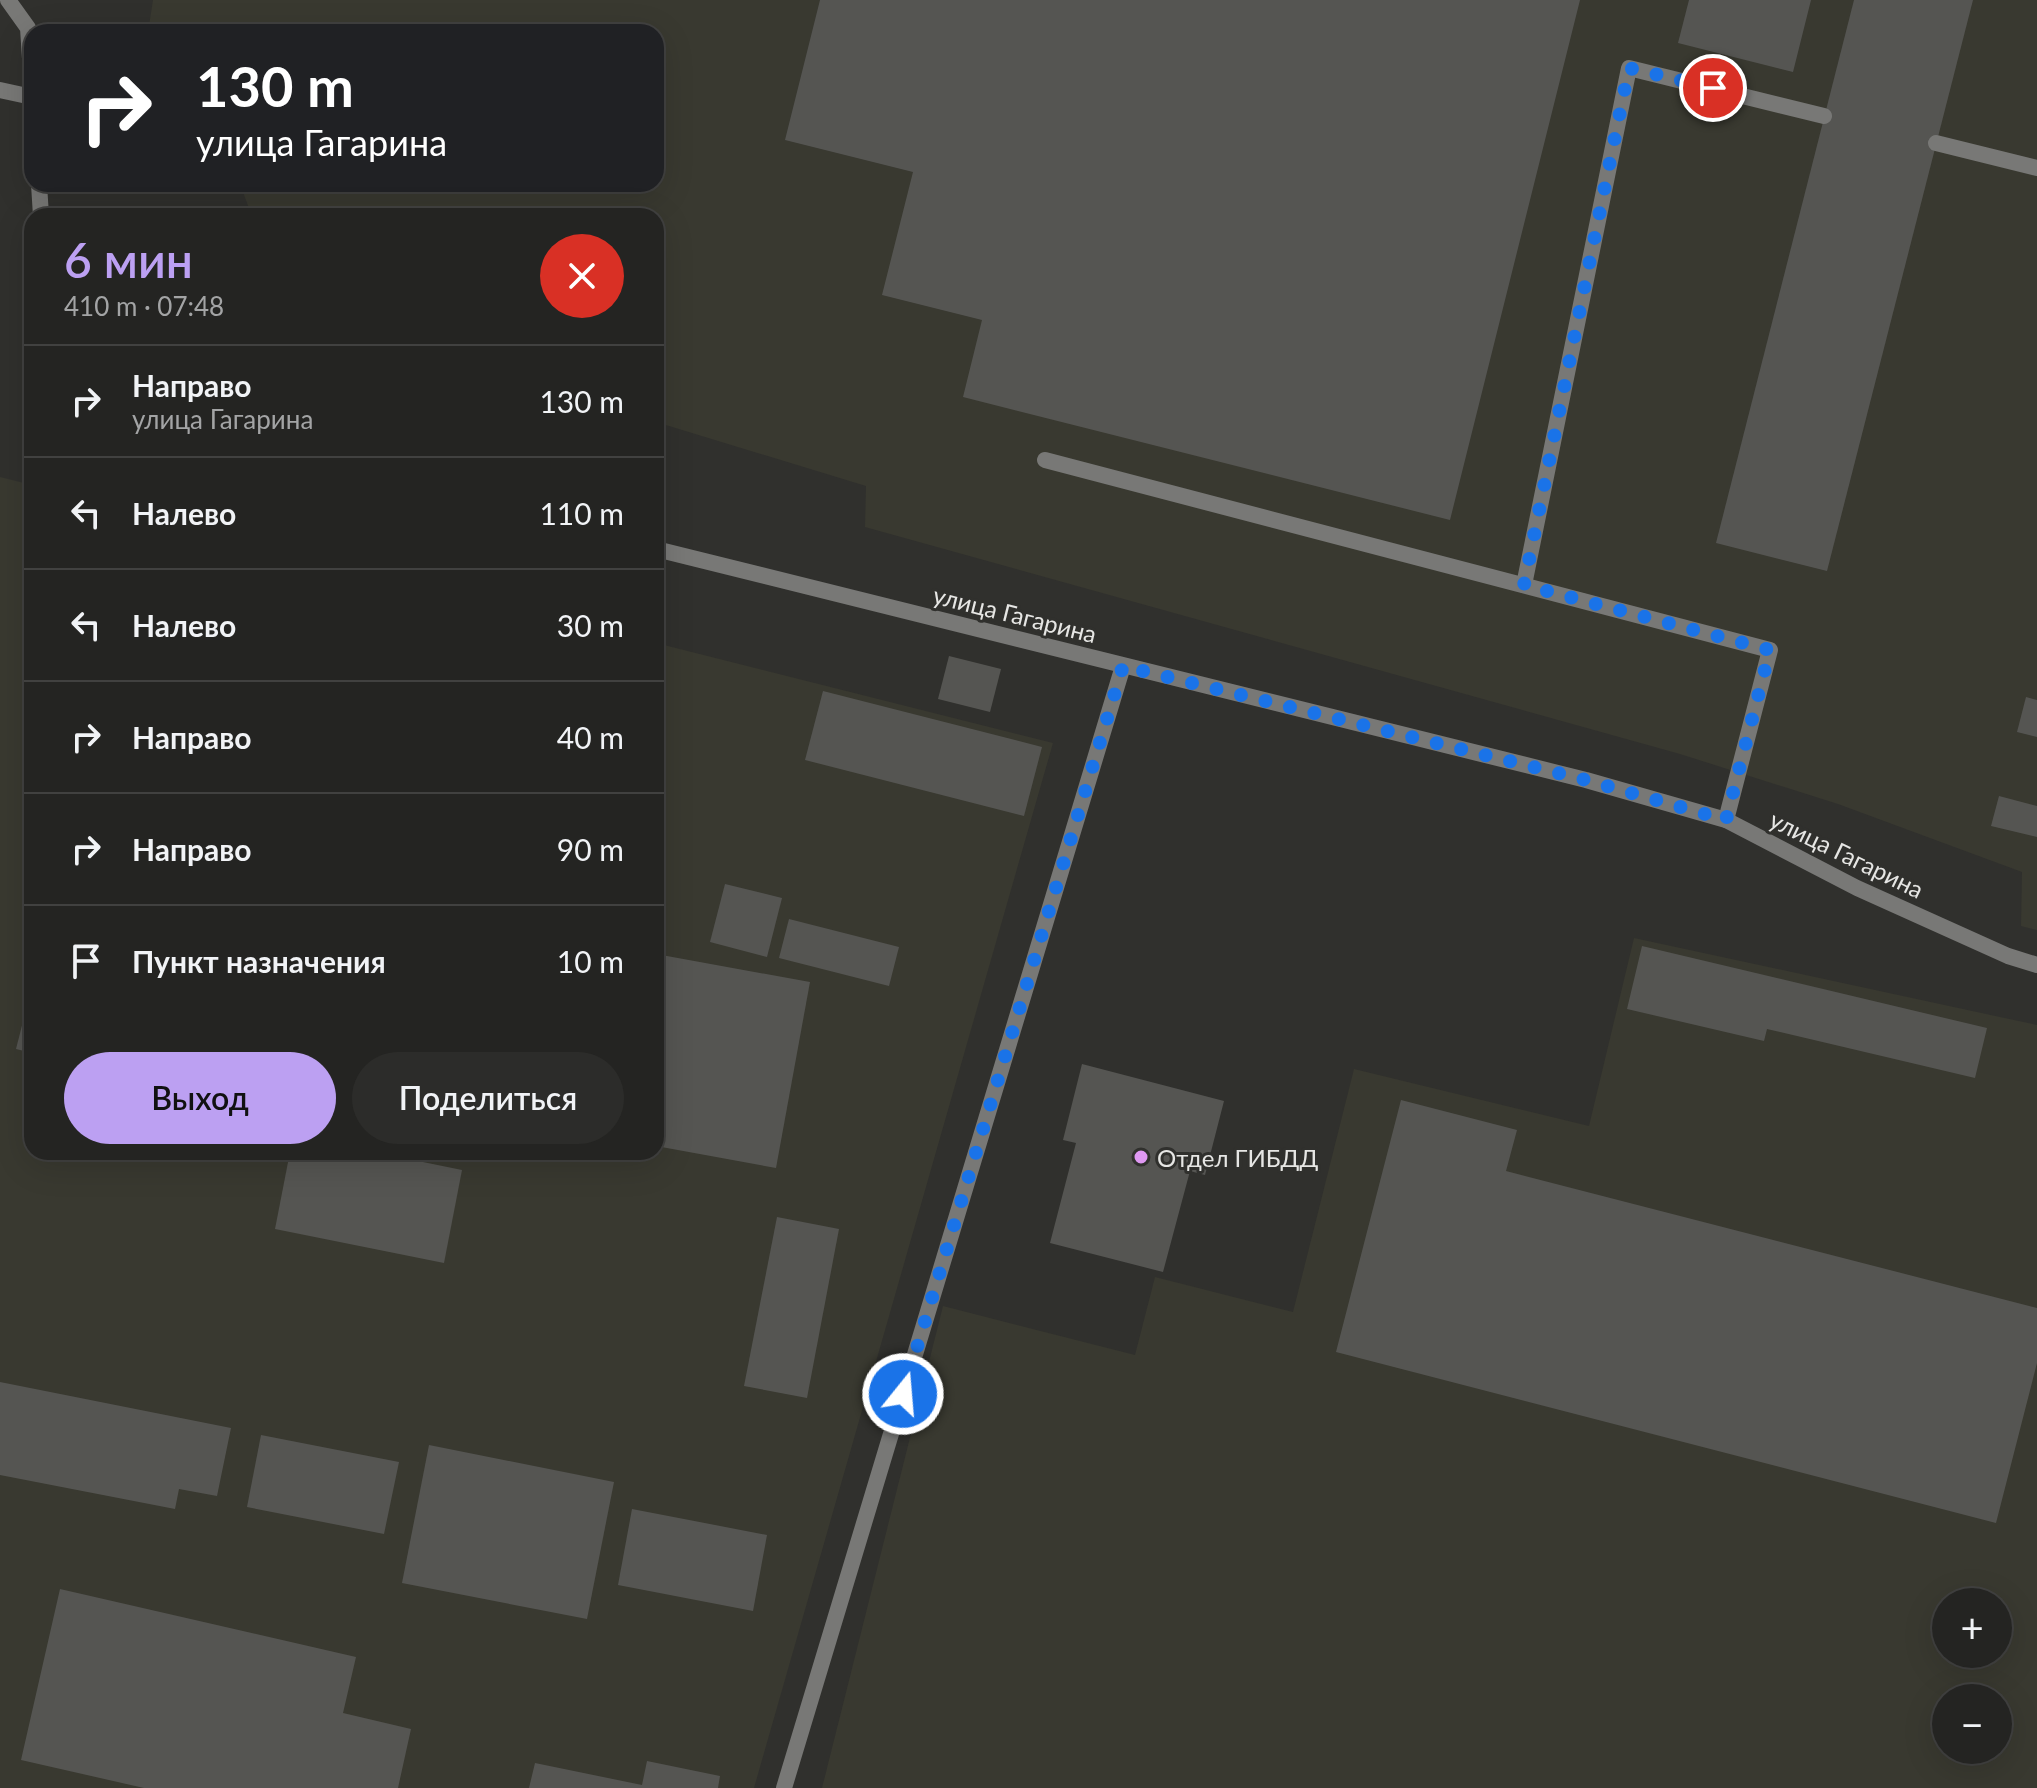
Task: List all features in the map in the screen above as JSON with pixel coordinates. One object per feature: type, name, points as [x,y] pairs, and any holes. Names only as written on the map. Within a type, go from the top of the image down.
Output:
[{"type":"street","points":[[8,0],[25,24]]},
{"type":"street","points":[[1524,585],[1629,68],[1824,116]]},
{"type":"street","points":[[0,90],[24,95]]},
{"type":"street","points":[[1936,143],[2037,168]]},
{"type":"street","points":[[1045,460],[1770,650],[1726,820]]},
{"type":"street","name":"улица Гагарина","points":[[664,551],[1586,780],[1726,820],[1857,888],[2008,956],[2037,965]]},
{"type":"street","points":[[784,1788],[1123,666]]},
{"type":"shaded area","points":[[153,0],[2037,0],[2037,930],[2021,926],[2022,872],[1838,804],[1680,754],[865,527],[866,486],[664,424],[664,208],[249,208],[243,192],[664,192],[664,24],[149,24]]},
{"type":"shaded area","points":[[0,477],[24,483],[24,1160],[664,1160],[664,645],[1053,743],[754,1788],[0,1788]]},
{"type":"shaded area","points":[[1634,938],[2037,1025],[2037,1788],[822,1788],[943,1306],[1135,1355],[1155,1277],[1293,1312],[1354,1069],[1589,1126]]},
{"type":"building","points":[[820,0],[1580,0],[1450,520],[963,397],[982,320],[882,295],[913,172],[785,140]]},
{"type":"building","points":[[1689,0],[1811,0],[1793,72],[1678,43]]},
{"type":"building","points":[[1854,0],[1973,0],[1827,571],[1716,543]]},
{"type":"building","points":[[949,656],[1001,669],[990,712],[938,699]]},
{"type":"building","points":[[823,691],[1042,747],[1024,816],[805,760]]},
{"type":"building","points":[[2026,697],[2037,700],[2037,737],[2017,732]]},
{"type":"building","points":[[1999,796],[2037,806],[2037,837],[1991,826]]},
{"type":"building","points":[[725,884],[782,898],[767,957],[710,942]]},
{"type":"building","points":[[789,919],[899,947],[889,986],[779,958]]},
{"type":"building","points":[[1642,946],[1987,1028],[1975,1078],[1767,1029],[1764,1041],[1627,1009]]},
{"type":"building","points":[[664,955],[810,982],[776,1168],[664,1147]]},
{"type":"building","points":[[24,1018],[24,1051],[16,1049]]},
{"type":"building","name":"Отдел ГИБДД","points":[[1082,1064],[1224,1101],[1205,1175],[1190,1171],[1163,1272],[1050,1243],[1076,1143],[1063,1140]]},
{"type":"building","points":[[1401,1100],[1517,1130],[1506,1171],[2037,1308],[2037,1363],[1996,1523],[1336,1352]]},
{"type":"building","points":[[288,1160],[413,1160],[462,1170],[444,1263],[275,1229]]},
{"type":"building","points":[[777,1217],[839,1229],[807,1398],[744,1386]]},
{"type":"building","points":[[0,1382],[231,1428],[217,1496],[179,1489],[175,1509],[0,1475]]},
{"type":"building","points":[[261,1435],[399,1462],[384,1534],[247,1507]]},
{"type":"building","points":[[429,1445],[614,1482],[587,1619],[402,1583]]},
{"type":"building","points":[[632,1509],[767,1535],[753,1611],[618,1585]]},
{"type":"building","points":[[60,1589],[356,1657],[343,1713],[411,1729],[398,1788],[144,1788],[21,1760]]},
{"type":"building","points":[[647,1761],[720,1776],[718,1788],[529,1788],[535,1763],[642,1785]]},
{"type":"place","name":"Отдел ГИБДД","points":[[1141,1157]]},
{"type":"route","points":[[903,1394],[1123,666],[1586,780],[1726,820],[1770,650],[1524,585],[1629,68],[1713,88]]}]
